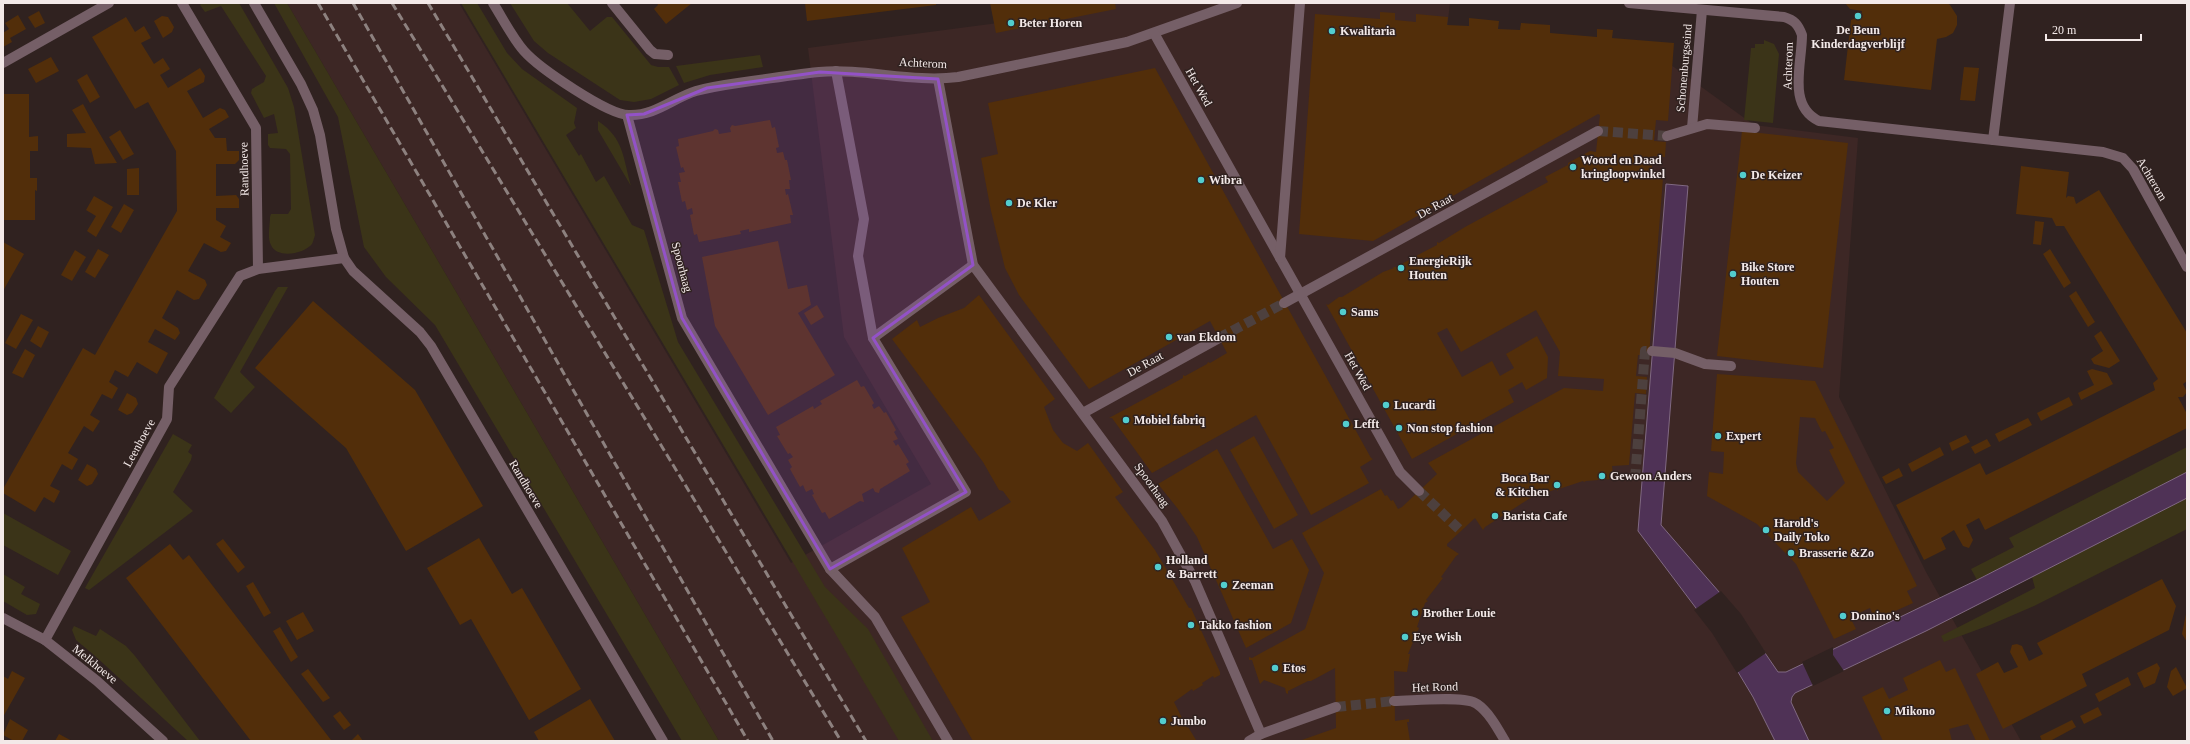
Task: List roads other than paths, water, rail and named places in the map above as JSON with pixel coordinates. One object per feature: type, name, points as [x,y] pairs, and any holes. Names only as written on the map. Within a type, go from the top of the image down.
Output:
[{"type":"street","points":[[3,63],[109,3]]},
{"type":"street","name":"Randhoeve","points":[[182,3],[256,128],[258,269]]},
{"type":"street","name":"Randhoeve","points":[[254,3],[301,84],[313,110],[320,135],[336,228],[344,258],[353,271],[420,332],[431,346],[663,741]]},
{"type":"street","points":[[493,3],[514,38],[535,62],[596,102],[627,115]]},
{"type":"street","points":[[612,3],[650,50],[655,54],[668,55]]},
{"type":"street","name":"Achterom","points":[[627,115],[644,114],[687,94],[707,88],[766,78],[836,71],[938,79],[958,77],[1119,44],[1237,3]]},
{"type":"street","points":[[1280,258],[1300,3]]},
{"type":"street","name":"Achterom","points":[[1629,3],[1784,17],[1793,20],[1799,26],[1802,35],[1800,101],[1804,110],[1815,119],[2111,153],[2123,158],[2133,169],[2187,267]]},
{"type":"street","points":[[1993,140],[2010,3]]},
{"type":"street","name":"Schonenburgseind","points":[[1692,128],[1702,10]]},
{"type":"street","name":"Het Wed","points":[[1154,33],[1400,472],[1419,491]]},
{"type":"street","points":[[830,569],[966,492],[873,338],[858,256],[864,219],[836,71]]},
{"type":"street","name":"Spoorhaag","points":[[938,79],[973,265],[1162,521],[1195,581],[1267,736]]},
{"type":"street","name":"Spoorhaag","points":[[627,115],[682,318],[830,569],[875,617],[948,741]]},
{"type":"street","name":"Schonenburgseind","points":[[1667,136],[1707,124],[1755,128]]},
{"type":"street","name":"De Raat","points":[[1284,303],[1598,131]]},
{"type":"street","points":[[258,269],[344,258]]},
{"type":"street","points":[[873,338],[973,265]]},
{"type":"street","name":"Leenhoeve","points":[[45,640],[167,419],[169,387],[240,276],[258,269]]},
{"type":"street","name":"De Raat","points":[[1082,413],[1219,338]]},
{"type":"street","points":[[1652,351],[1675,353],[1705,364],[1731,366]]},
{"type":"street","name":"Melkhoeve","points":[[3,618],[45,640],[97,681],[163,741]]},
{"type":"street","name":"Het Rond","points":[[1394,701],[1466,699],[1477,704],[1486,713],[1505,741]]},
{"type":"street","points":[[1249,741],[1267,736],[1336,707]]},
{"type":"tunnel","points":[[1598,131],[1667,136]]},
{"type":"tunnel","points":[[1219,338],[1284,303]]},
{"type":"tunnel","points":[[1635,479],[1645,351],[1652,351]]},
{"type":"tunnel","points":[[1419,491],[1461,531]]},
{"type":"tunnel","points":[[1336,707],[1394,701]]},
{"type":"railway","points":[[318,3],[748,741]]},
{"type":"railway","points":[[353,3],[773,741]]},
{"type":"railway","points":[[392,3],[841,741]]},
{"type":"railway","points":[[428,3],[866,741]]},
{"type":"place","name":"De Beun Kinderdagverblijf","points":[[1858,16]]},
{"type":"place","name":"Beter Horen","points":[[1011,23]]},
{"type":"place","name":"Kwalitaria","points":[[1332,31]]},
{"type":"place","name":"Woord en Daad kringloopwinkel","points":[[1573,167]]},
{"type":"place","name":"De Keizer","points":[[1743,175]]},
{"type":"place","name":"Wibra","points":[[1201,180]]},
{"type":"place","name":"De Kler","points":[[1009,203]]},
{"type":"place","name":"EnergieRijk Houten","points":[[1401,268]]},
{"type":"place","name":"Bike Store Houten","points":[[1733,274]]},
{"type":"place","name":"Sams","points":[[1343,312]]},
{"type":"place","name":"van Ekdom","points":[[1169,337]]},
{"type":"place","name":"Lucardi","points":[[1386,405]]},
{"type":"place","name":"Mobiel fabriq","points":[[1126,420]]},
{"type":"place","name":"Lefft","points":[[1346,424]]},
{"type":"place","name":"Non stop fashion","points":[[1399,428]]},
{"type":"place","name":"Expert","points":[[1718,436]]},
{"type":"place","name":"Gewoon Anders","points":[[1602,476]]},
{"type":"place","name":"Boca Bar & Kitchen","points":[[1557,485]]},
{"type":"place","name":"Barista Cafe","points":[[1495,516]]},
{"type":"place","name":"Harold's Daily Toko","points":[[1766,530]]},
{"type":"place","name":"Brasserie &Zo","points":[[1791,553]]},
{"type":"place","name":"Holland & Barrett","points":[[1158,567]]},
{"type":"place","name":"Zeeman","points":[[1224,585]]},
{"type":"place","name":"Brother Louie","points":[[1415,613]]},
{"type":"place","name":"Domino's","points":[[1843,616]]},
{"type":"place","name":"Takko fashion","points":[[1191,625]]},
{"type":"place","name":"Eye Wish","points":[[1405,637]]},
{"type":"place","name":"Etos","points":[[1275,668]]},
{"type":"place","name":"Mikono","points":[[1887,711]]},
{"type":"place","name":"Jumbo","points":[[1163,721]]}]
